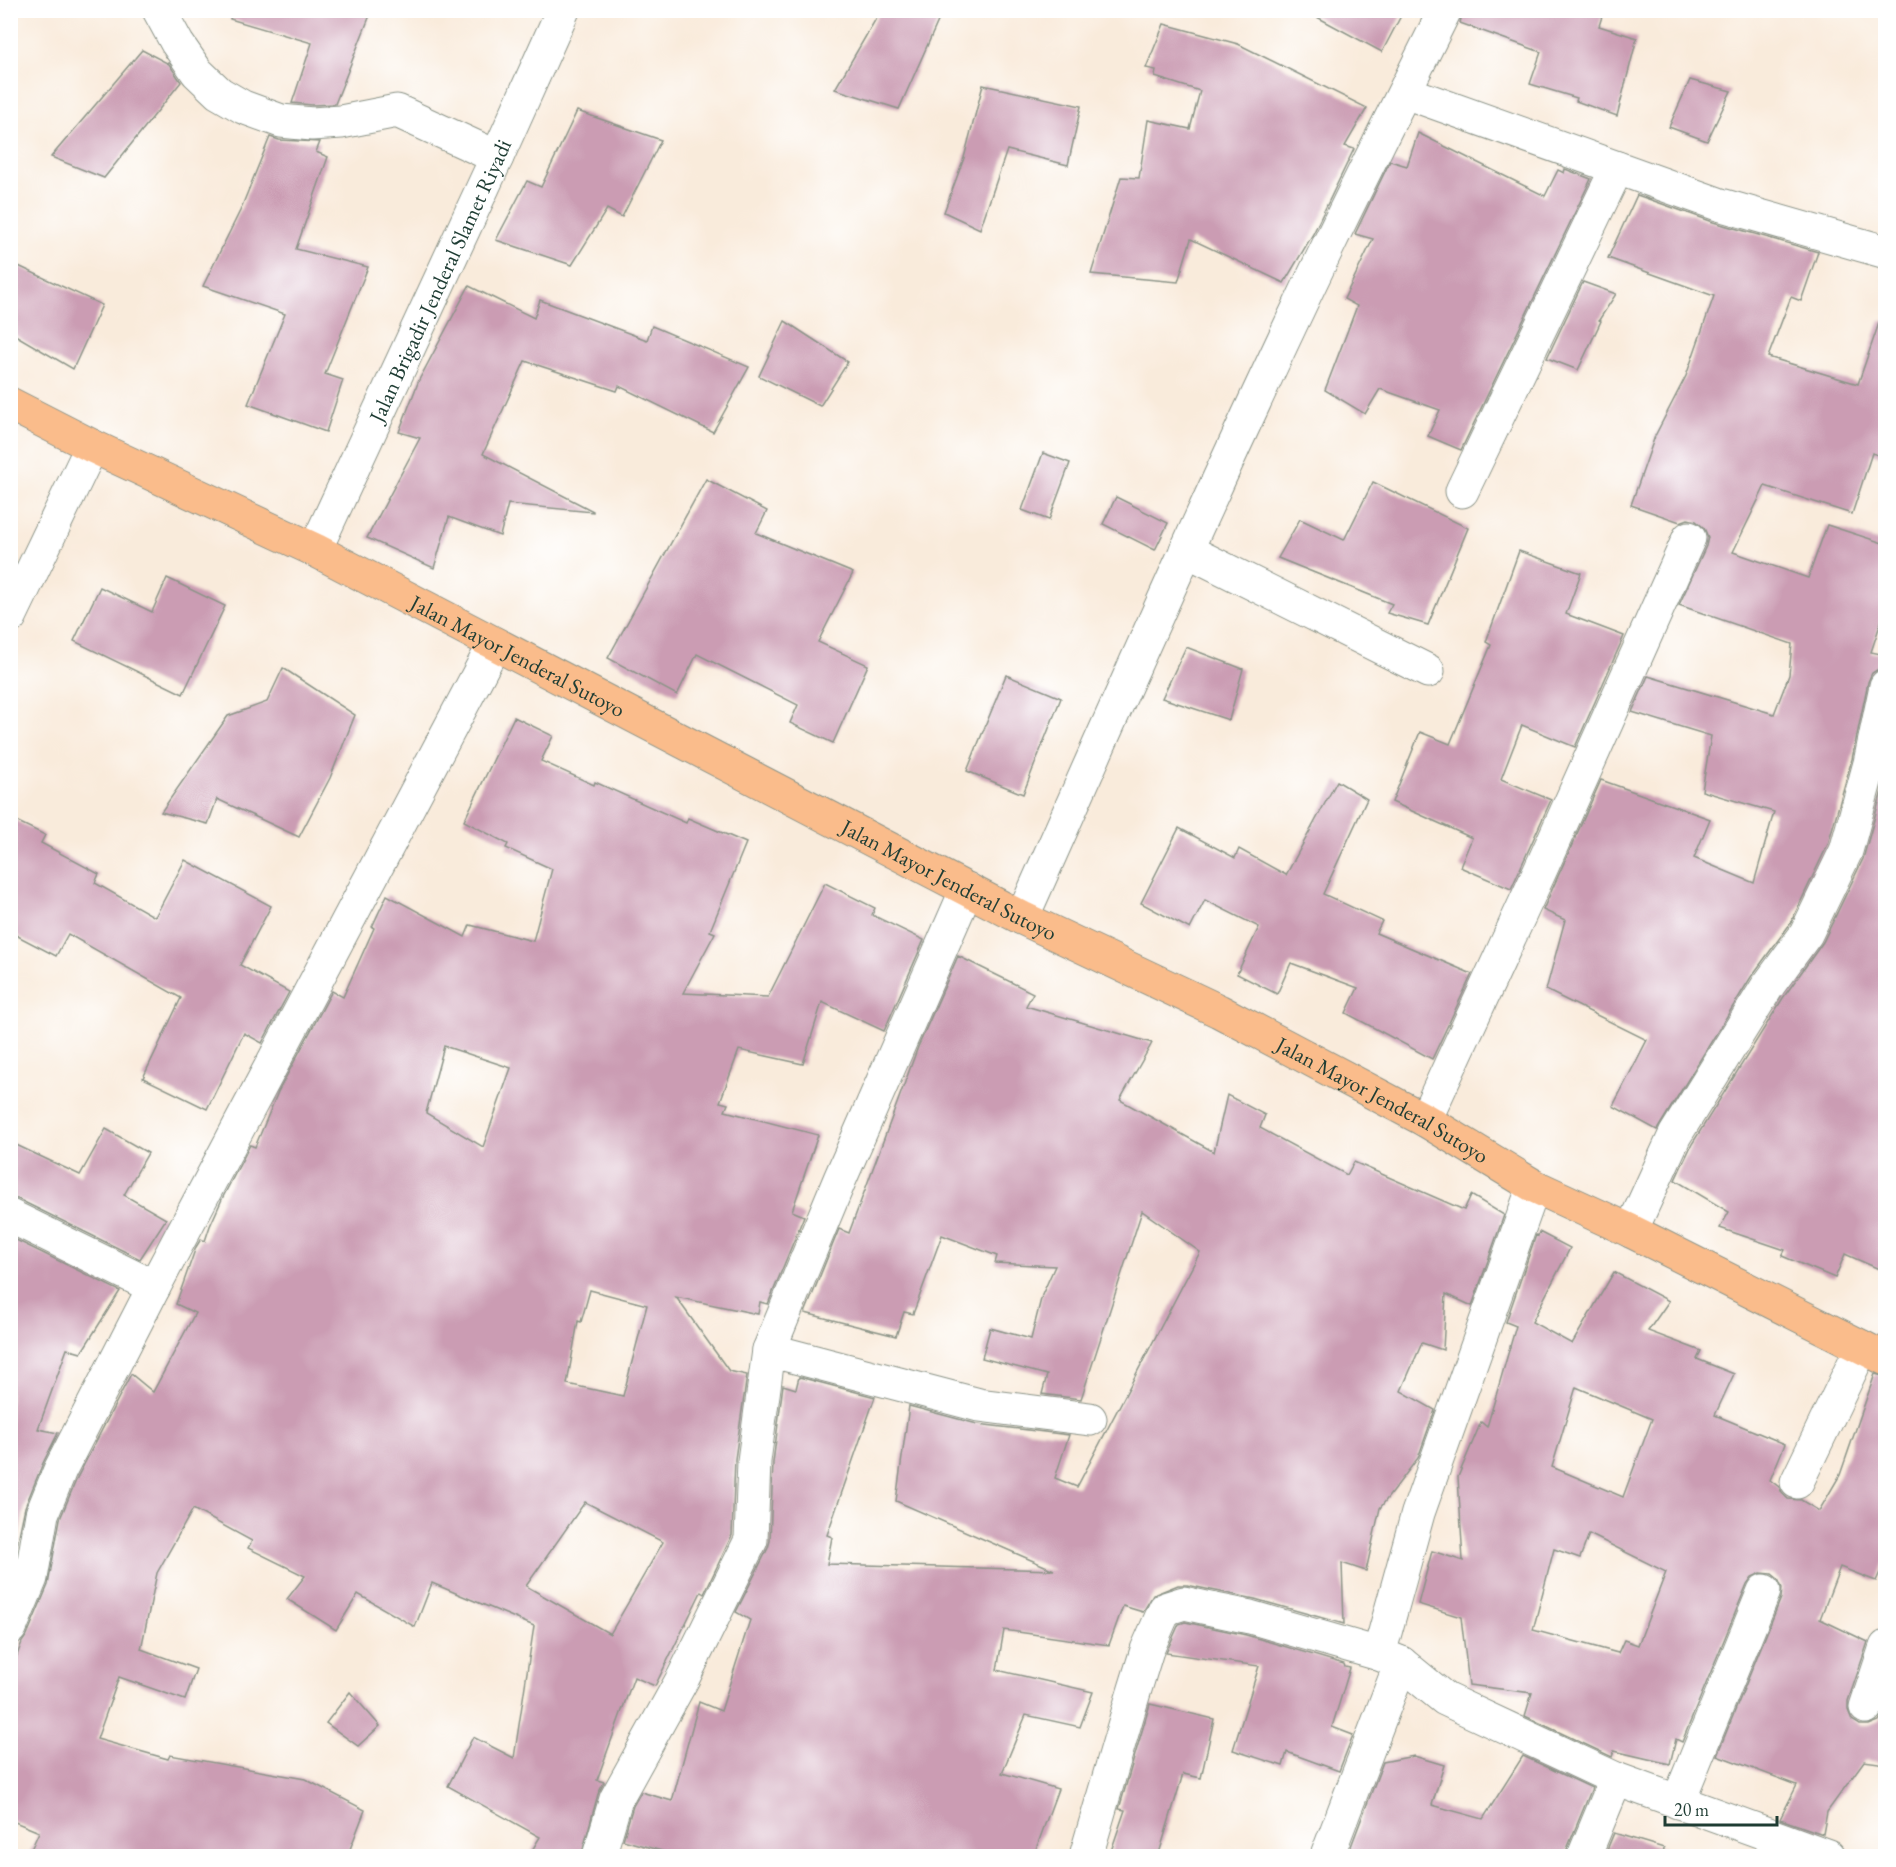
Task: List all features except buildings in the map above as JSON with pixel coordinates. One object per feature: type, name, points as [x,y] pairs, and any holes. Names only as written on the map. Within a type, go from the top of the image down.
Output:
[{"type":"main road","name":"Jalan Mayor Jenderal Sutoyo","points":[[10,404],[93,446],[315,550],[1022,918],[1219,1011],[1425,1120],[1534,1186],[1631,1231],[1874,1353]]},
{"type":"street","points":[[159,10],[177,43],[197,72],[219,93],[243,106],[281,120],[312,124],[397,111],[497,157]]},
{"type":"street","name":"Jalan Brigadir Jenderal Slamet Riyadi","points":[[315,550],[563,10]]},
{"type":"street","points":[[1022,918],[1186,550],[1331,239],[1445,10]]},
{"type":"street","points":[[1405,92],[1718,204],[1886,252]]},
{"type":"street","points":[[1462,491],[1617,168]]},
{"type":"street","points":[[10,617],[93,446]]},
{"type":"street","points":[[1425,1120],[1540,872],[1689,538]]},
{"type":"street","points":[[1186,550],[1428,671]]},
{"type":"street","points":[[10,1628],[31,1578],[42,1514],[56,1481],[154,1287],[494,645]]},
{"type":"street","points":[[1631,1231],[1675,1135],[1767,987],[1806,934],[1846,851],[1870,763],[1886,686]]},
{"type":"street","points":[[599,1857],[616,1799],[683,1678],[751,1540],[754,1461],[769,1350],[840,1179],[967,889]]},
{"type":"street","points":[[1327,1857],[1390,1658],[1418,1513],[1534,1186]]},
{"type":"street","points":[[10,1216],[154,1287]]},
{"type":"street","points":[[769,1350],[979,1405],[1090,1419]]},
{"type":"street","points":[[1797,1482],[1874,1353]]},
{"type":"street","points":[[1678,1802],[1764,1591]]},
{"type":"street","points":[[1086,1857],[1147,1650],[1165,1609],[1184,1603],[1390,1658],[1445,1699],[1616,1779],[1828,1857]]},
{"type":"street","points":[[1866,1707],[1886,1647]]},
{"type":"street","points":[[1584,1857],[1616,1779]]}]
